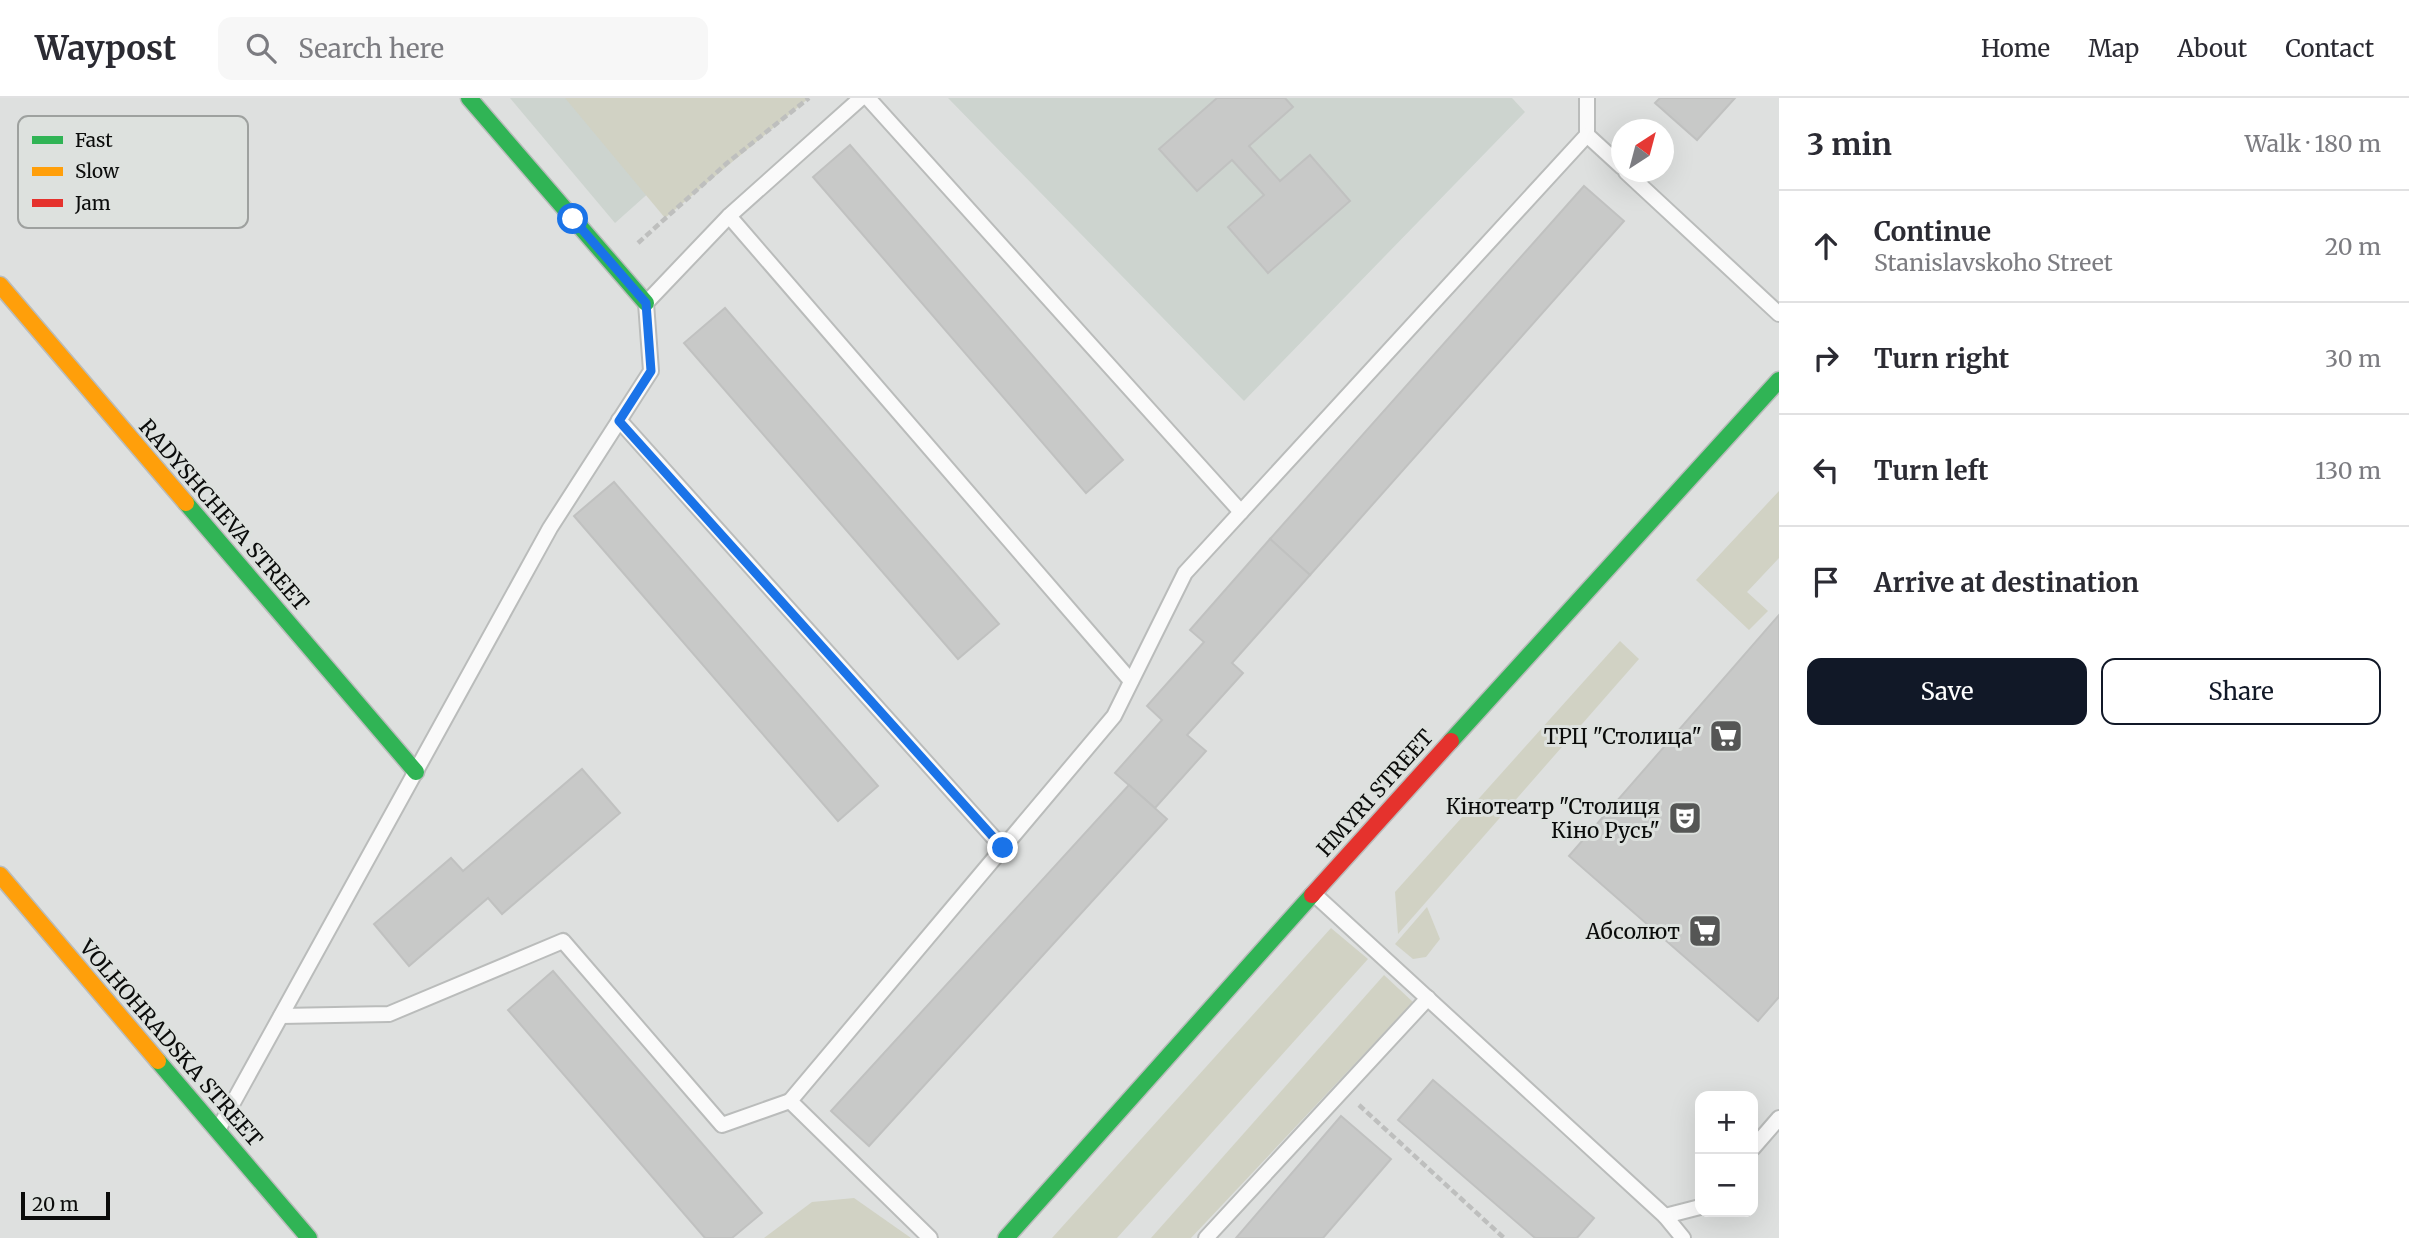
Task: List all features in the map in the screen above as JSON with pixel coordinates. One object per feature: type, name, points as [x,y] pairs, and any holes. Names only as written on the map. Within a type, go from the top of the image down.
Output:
[{"type":"street","points":[[469,98],[646,303]]},
{"type":"street","name":"RADYSHCHEVA STREET","points":[[0,285],[416,772]]},
{"type":"street","name":"HMYRI STREET","points":[[1006,1238],[1313,893],[1779,380]]},
{"type":"street","name":"VOLHOHRADSKA STREET","points":[[0,876],[309,1238]]},
{"type":"lane","points":[[218,1130],[550,528],[651,371],[646,303],[729,216],[861,98]]},
{"type":"lane","points":[[867,98],[1241,512]]},
{"type":"lane","points":[[281,1016],[389,1014],[563,941],[722,1125],[790,1101],[1114,716],[1185,573],[1587,135],[1587,98]]},
{"type":"lane","points":[[1587,135],[1611,157]]},
{"type":"lane","points":[[1637,182],[1779,314]]},
{"type":"lane","points":[[729,216],[1131,681]]},
{"type":"lane","points":[[619,421],[1003,848]]},
{"type":"lane","points":[[1313,893],[1665,1216],[1683,1238]]},
{"type":"lane","points":[[1206,1238],[1427,998]]},
{"type":"lane","points":[[790,1101],[930,1238]]},
{"type":"lane","points":[[1758,1142],[1779,1118]]},
{"type":"lane","points":[[1665,1216],[1695,1208]]},
{"type":"path","points":[[639,254],[638,242],[727,163],[809,98]]},
{"type":"path","points":[[1343,1090],[1504,1238]]},
{"type":"shaded area","points":[[510,98],[755,98],[615,223]]},
{"type":"shaded area","points":[[565,98],[809,98],[665,218]]},
{"type":"shaded area","points":[[948,98],[1512,98],[1525,112],[1244,401]]},
{"type":"shaded area","points":[[1779,491],[1779,558],[1747,592],[1768,611],[1749,630],[1696,580]]},
{"type":"shaded area","points":[[1620,641],[1639,659],[1398,934],[1395,892]]},
{"type":"shaded area","points":[[1427,907],[1440,939],[1426,957],[1413,959],[1395,944]]},
{"type":"shaded area","points":[[1331,928],[1368,959],[1117,1238],[1052,1238]]},
{"type":"shaded area","points":[[1384,975],[1413,1002],[1191,1238],[1151,1238]]},
{"type":"shaded area","points":[[854,1198],[911,1238],[764,1238],[812,1202]]},
{"type":"building","points":[[1217,98],[1285,98],[1293,107],[1249,146],[1280,181],[1310,155],[1350,201],[1268,273],[1228,227],[1264,195],[1232,160],[1197,191],[1159,149]]},
{"type":"building","points":[[1660,98],[1735,98],[1697,140],[1655,103]]},
{"type":"building","points":[[850,145],[1123,460],[1086,493],[813,177]]},
{"type":"building","points":[[1584,186],[1624,221],[1310,575],[1270,539]]},
{"type":"building","points":[[725,308],[999,624],[958,659],[684,343]]},
{"type":"building","points":[[614,482],[878,786],[838,821],[574,516]]},
{"type":"building","points":[[1270,539],[1310,575],[1232,663],[1243,673],[1187,735],[1206,751],[1155,808],[1115,773],[1162,720],[1147,706],[1204,642],[1190,630]]},
{"type":"building","name":"ТРЦ \"Столица\"","points":[[1779,615],[1779,997],[1758,1021],[1569,856]]},
{"type":"building","points":[[582,769],[620,813],[502,914],[488,898],[409,966],[374,924],[451,858],[463,871]]},
{"type":"building","points":[[1129,785],[1167,819],[869,1146],[831,1111]]},
{"type":"building","points":[[553,971],[762,1213],[732,1238],[705,1238],[508,1010]]},
{"type":"building","points":[[1433,1080],[1594,1218],[1577,1238],[1535,1238],[1398,1120]]},
{"type":"building","points":[[1341,1116],[1391,1159],[1323,1238],[1236,1238]]},
{"type":"traffic: fast","points":[[469,98],[646,303]]},
{"type":"traffic: fast","points":[[1451,741],[1779,380]]},
{"type":"traffic: fast","points":[[186,503],[416,772]]},
{"type":"traffic: fast","points":[[1006,1238],[1312,895]]},
{"type":"traffic: fast","points":[[158,1061],[309,1238]]},
{"type":"traffic: slow","points":[[0,285],[186,503]]},
{"type":"traffic: slow","points":[[0,875],[158,1061]]},
{"type":"traffic: jam","points":[[1312,895],[1451,741]]},
{"type":"place","name":"ТРЦ \"Столица\"","points":[[1726,736]]},
{"type":"place","name":"Кінотеатр \"Столиця Кіно Русь\"","points":[[1685,818]]},
{"type":"place","name":"Абсолют","points":[[1705,931]]},
{"type":"route","points":[[573,219],[646,303],[651,371],[619,421],[1003,848]]}]
